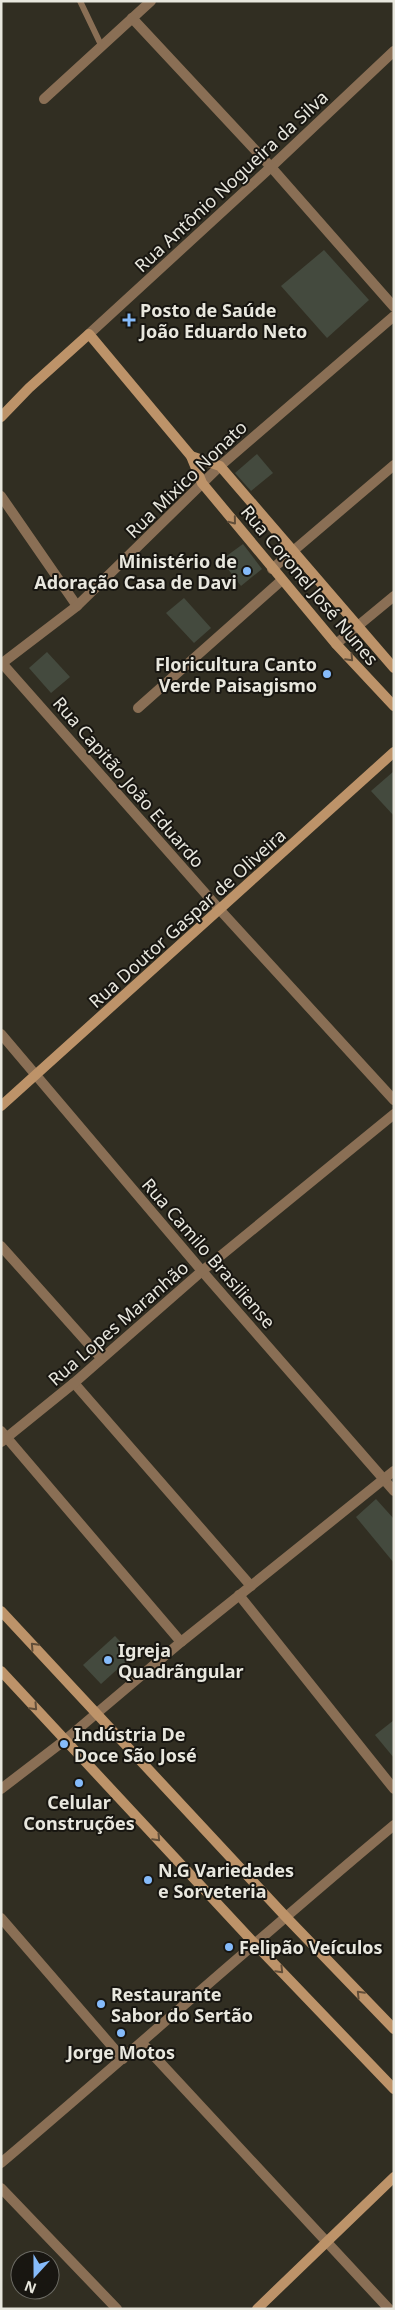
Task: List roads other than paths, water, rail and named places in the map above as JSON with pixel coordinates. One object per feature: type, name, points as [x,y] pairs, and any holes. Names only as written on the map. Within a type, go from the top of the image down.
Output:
[{"type":"street","points":[[44,99],[151,1]]},
{"type":"street","points":[[132,18],[271,167],[394,307]]},
{"type":"street","name":"Rua Antônio Nogueira da Silva","points":[[89,334],[394,51]]},
{"type":"street","name":"Rua Mixico Nonato","points":[[2,663],[77,606],[220,466],[394,316]]},
{"type":"street","points":[[1,417],[29,388],[89,334],[191,456],[220,466]]},
{"type":"street","name":"Rua Coronel José Nunes","points":[[191,456],[202,483],[336,644],[394,706]]},
{"type":"street","points":[[272,569],[394,465]]},
{"type":"street","name":"Rua Coronel José Nunes","points":[[220,466],[394,668]]},
{"type":"street","points":[[1,496],[77,606]]},
{"type":"street","points":[[138,708],[282,580]]},
{"type":"street","points":[[336,644],[394,596]]},
{"type":"street","name":"Rua Capitão João Eduardo","points":[[2,663],[220,910],[394,1100]]},
{"type":"street","name":"Rua Doutor Gaspar de Oliveira","points":[[1,1106],[38,1075],[394,752]]},
{"type":"street","name":"Rua Camilo Brasiliense","points":[[1,1034],[38,1075],[202,1272],[394,1491]]},
{"type":"street","name":"Rua Lopes Maranhão","points":[[3,1437],[74,1383],[202,1272],[394,1114]]},
{"type":"street","points":[[1,1246],[101,1358]]},
{"type":"street","points":[[74,1383],[251,1586]]},
{"type":"street","points":[[3,1437],[181,1642]]},
{"type":"street","points":[[1,1789],[65,1740],[181,1642],[394,1471]]},
{"type":"street","points":[[239,1595],[394,1789]]},
{"type":"street","points":[[1,1611],[285,1916],[394,2029]]},
{"type":"street","points":[[1,1671],[254,1943],[394,2089]]},
{"type":"street","points":[[1,2163],[142,2043],[285,1916],[394,1825]]},
{"type":"street","points":[[1,1918],[123,2059]]},
{"type":"street","points":[[142,2043],[389,2309]]},
{"type":"street","points":[[257,2309],[394,2177]]},
{"type":"street","points":[[1,2188],[117,2309]]},
{"type":"lane","points":[[80,1],[102,47]]},
{"type":"place","name":"Posto de Saúde João Eduardo Neto","points":[[129,320]]},
{"type":"place","name":"Ministério de Adoração Casa de Davi","points":[[247,571]]},
{"type":"place","name":"Floricultura Canto Verde Paisagismo","points":[[327,674]]},
{"type":"place","name":"Igreja Quadrãngular","points":[[108,1660]]},
{"type":"place","name":"Indústria De Doce São José","points":[[64,1744]]},
{"type":"place","name":"Celular Construções","points":[[79,1783]]},
{"type":"place","name":"N.G Variedades e Sorveteria","points":[[148,1880]]},
{"type":"place","name":"Felipão Veículos","points":[[229,1947]]},
{"type":"place","name":"Restaurante Sabor do Sertão","points":[[101,2004]]},
{"type":"place","name":"Jorge Motos","points":[[121,2033]]}]
